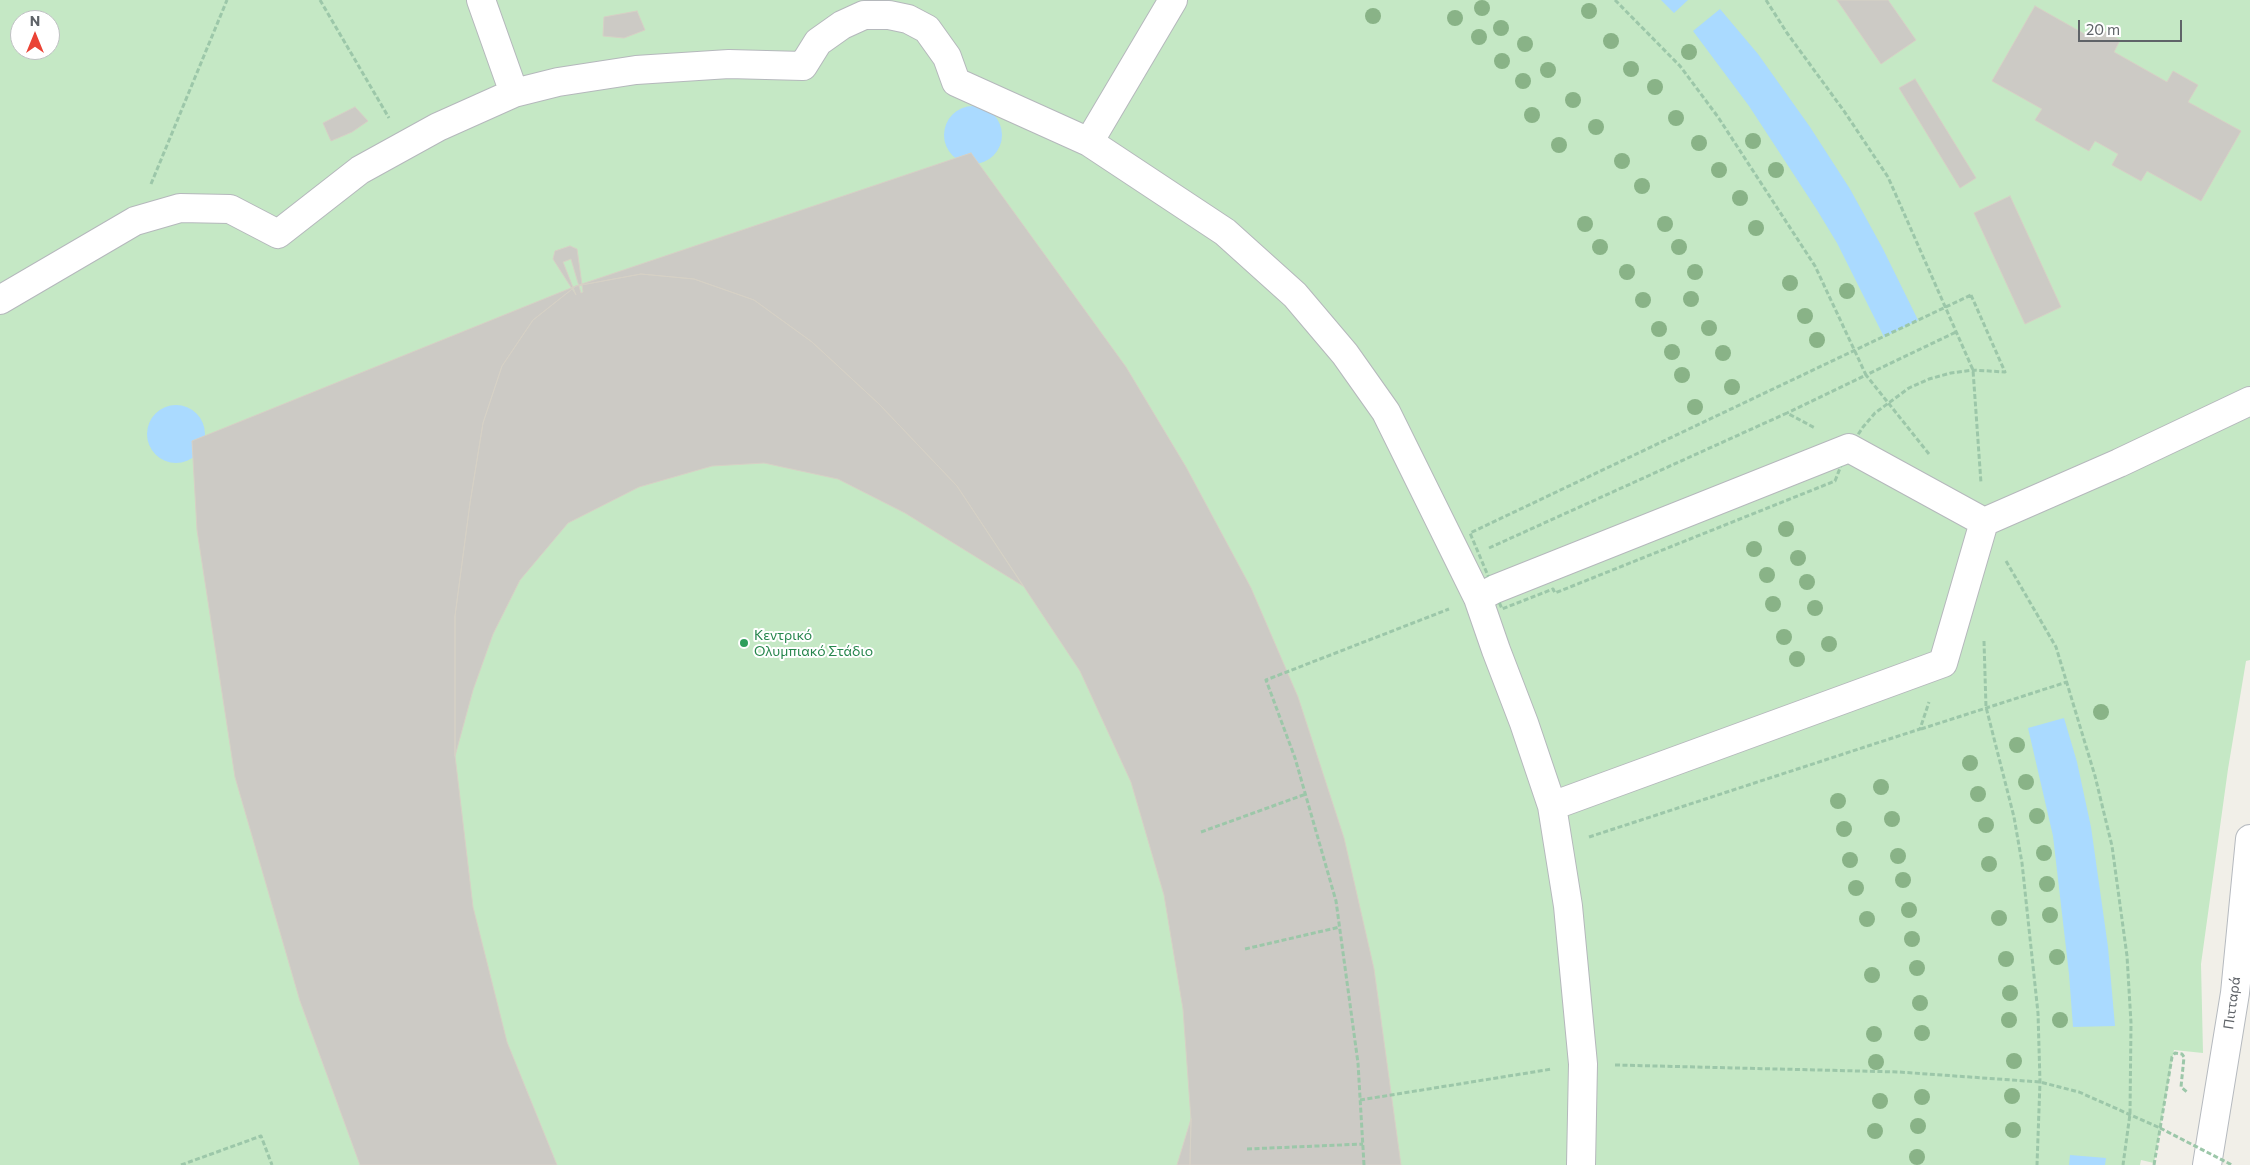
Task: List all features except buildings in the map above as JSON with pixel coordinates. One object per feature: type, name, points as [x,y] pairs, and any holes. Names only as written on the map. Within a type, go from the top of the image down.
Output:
[{"type":"street","points":[[481,0],[514,93]]},
{"type":"street","points":[[1088,142],[1173,0]]},
{"type":"street","points":[[0,300],[135,222],[180,208],[230,209],[278,234],[360,170],[404,145],[514,93],[558,82],[636,70],[729,64],[802,66],[818,42],[842,25],[864,15],[889,15],[908,19],[927,29],[947,57],[956,82],[1088,142],[1225,232],[1295,296],[1345,354],[1386,412],[1470,556],[1487,594],[1496,650],[1524,722],[1552,806],[1560,846],[1568,906],[1583,1064],[1580,1165]]},
{"type":"street","points":[[1552,806],[1943,663],[1984,522],[2250,401]]},
{"type":"street","points":[[1487,594],[1846,445],[1984,522]]},
{"type":"street","name":"Πιτταρά","points":[[2207,1165],[2235,993],[2250,839]]},
{"type":"path","points":[[135,222],[227,0]]},
{"type":"path","points":[[320,0],[404,145]]},
{"type":"path","points":[[1615,0],[1680,66],[1718,117],[1815,266],[1866,375],[1930,454]]},
{"type":"path","points":[[1766,0],[1888,177],[1973,370],[1984,522],[2056,647],[2095,776],[2112,846],[2127,956],[2131,1023],[2130,1114],[2123,1165]]},
{"type":"path","points":[[1971,296],[2005,372],[1973,370],[1951,373],[1929,379],[1909,388],[1888,402],[1846,445],[1835,481],[1555,593],[1553,589],[1502,609],[1487,594],[1470,556],[1470,532],[1854,351],[1971,296]]},
{"type":"path","points":[[1488,548],[1787,413],[1956,332]]},
{"type":"path","points":[[1787,413],[1818,430]]},
{"type":"path","points":[[1364,1165],[1358,1063],[1336,901],[1295,758],[1266,680],[1487,594]]},
{"type":"path","points":[[1984,639],[1986,707],[2014,817],[2022,863],[2038,1014],[2040,1082],[2037,1165]]},
{"type":"path","points":[[1920,729],[1943,663]]},
{"type":"path","points":[[1560,846],[2067,682]]},
{"type":"path","points":[[1201,832],[1306,794]]},
{"type":"path","points":[[1245,949],[1340,927]]},
{"type":"path","points":[[2154,1165],[2172,1056],[2175,1053],[2181,1054],[2184,1057],[2181,1087]]},
{"type":"path","points":[[1360,1100],[1583,1064],[1899,1072],[2040,1082],[2080,1092],[2160,1128],[2232,1165]]},
{"type":"path","points":[[180,1165],[261,1136],[272,1165]]},
{"type":"path","points":[[1247,1149],[1363,1144]]},
{"type":"green space","points":[[0,0],[2250,0],[2250,660],[2246,661],[2228,769],[2201,964],[2203,1053],[2174,1050],[2154,1163],[2141,1160],[2140,1165],[0,1165]]},
{"type":"water","points":[[1661,0],[1688,0],[1674,13]]},
{"type":"water","points":[[1720,9],[1758,54],[1810,127],[1850,189],[1883,249],[1918,320],[1884,337],[1837,243],[1817,210],[1749,106],[1693,31]]},
{"type":"water","points":[[967,106],[979,106],[994,114],[1002,129],[1002,141],[994,156],[979,164],[967,164],[952,156],[944,141],[944,129],[952,114]]},
{"type":"water","points":[[170,405],[182,405],[197,413],[205,428],[205,440],[197,455],[182,463],[170,463],[155,455],[147,440],[147,428],[155,413]]},
{"type":"water","points":[[2064,718],[2077,762],[2091,827],[2108,947],[2115,1026],[2073,1027],[2069,974],[2053,836],[2028,728]]},
{"type":"water","points":[[2070,1155],[2106,1158],[2105,1165],[2069,1165]]},
{"type":"place","name":"Κεντρικό Ολυμπιακό Στάδιο","points":[[744,643]]}]
